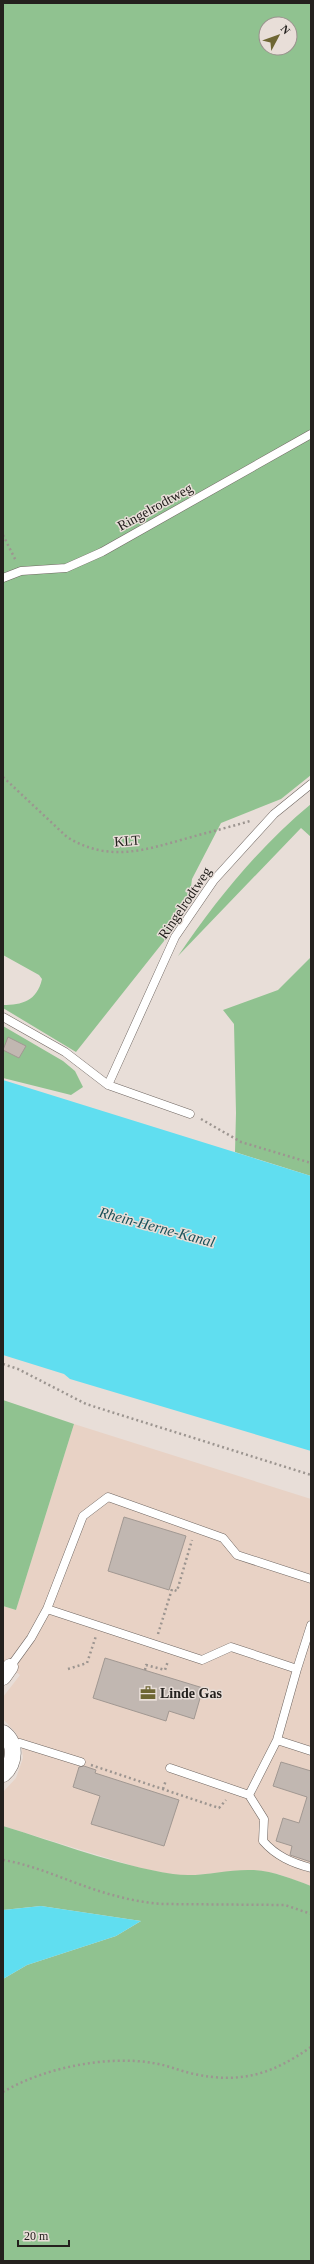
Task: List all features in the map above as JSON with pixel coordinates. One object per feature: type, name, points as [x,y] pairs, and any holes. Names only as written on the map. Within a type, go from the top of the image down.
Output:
[{"type":"street","points":[[3,1774],[12,1763],[7,1738]]},
{"type":"lane","name":"Ringelrodtweg","points":[[3,578],[20,571],[66,568],[102,552],[311,434]]},
{"type":"lane","name":"Ringelrodtweg","points":[[108,1085],[175,937],[214,880],[274,814],[311,784]]},
{"type":"lane","points":[[3,1017],[65,1052],[108,1085],[190,1114]]},
{"type":"lane","points":[[7,1672],[31,1638],[47,1610],[83,1516],[108,1497],[223,1538],[237,1555],[311,1579]]},
{"type":"lane","points":[[47,1610],[202,1660],[231,1647],[297,1669]]},
{"type":"lane","points":[[249,1795],[277,1740],[311,1626]]},
{"type":"lane","points":[[7,1738],[81,1762]]},
{"type":"lane","points":[[277,1740],[311,1751]]},
{"type":"lane","points":[[170,1768],[249,1795],[264,1819],[263,1841],[271,1850],[292,1863],[311,1868]]},
{"type":"path","points":[[3,535],[20,571]]},
{"type":"path","name":"KLT","points":[[3,777],[67,837],[79,844],[102,852],[136,852],[274,814]]},
{"type":"path","points":[[190,1114],[211,1123],[241,1142],[311,1163]]},
{"type":"path","points":[[3,1364],[18,1369],[86,1404],[311,1475]]},
{"type":"path","points":[[156,1638],[172,1589],[177,1591],[196,1528]]},
{"type":"path","points":[[68,1669],[87,1663],[92,1650]]},
{"type":"path","points":[[144,1670],[146,1665],[165,1670],[172,1651]]},
{"type":"path","points":[[81,1762],[219,1808],[234,1790]]},
{"type":"path","points":[[3,1860],[19,1863],[92,1889],[142,1902],[162,1904],[285,1905],[311,1914]]},
{"type":"path","points":[[3,2092],[16,2084],[42,2075],[100,2061],[153,2063],[217,2078],[248,2078],[291,2061],[311,2047]]},
{"type":"shaded area","points":[[74,1424],[311,1499],[311,1886],[278,1874],[253,1870],[196,1875],[175,1875],[140,1868],[3,1826],[3,1792],[16,1778],[23,1758],[22,1748],[16,1733],[3,1719],[3,1697],[20,1675],[3,1662],[3,1606],[16,1610]]},
{"type":"green space","points":[[3,3],[311,3],[311,775],[281,799],[221,823],[192,879],[189,902],[168,936],[76,1052],[3,1008],[3,1005],[22,1003],[32,997],[40,986],[42,979],[39,975],[3,955]]},
{"type":"green space","points":[[311,804],[311,837],[301,828],[178,956],[192,935],[239,875],[274,838]]},
{"type":"green space","points":[[311,957],[311,1176],[235,1152],[236,1113],[234,1024],[223,1010],[278,990]]},
{"type":"green space","points":[[3,1026],[63,1061],[75,1071],[83,1087],[71,1095],[3,1078]]},
{"type":"green space","points":[[3,1400],[74,1424],[16,1610],[3,1606]]},
{"type":"green space","points":[[3,1826],[87,1853],[151,1870],[173,1874],[193,1875],[252,1870],[282,1876],[311,1886],[311,2261],[3,2261],[3,1979],[27,1965],[116,1936],[141,1921],[41,1906],[3,1910]]},
{"type":"water","name":"Rhein-Herne-Kanal","points":[[3,1080],[311,1176],[311,1451],[70,1379],[64,1374],[3,1355]]},
{"type":"water","points":[[41,1906],[141,1921],[116,1936],[27,1965],[3,1979],[3,1910]]},
{"type":"building","points":[[8,1037],[26,1046],[19,1058],[3,1050]]},
{"type":"building","points":[[124,1517],[186,1536],[169,1590],[108,1571]]},
{"type":"building","name":"Linde Gas","points":[[105,1658],[203,1688],[194,1719],[169,1711],[166,1721],[93,1698]]},
{"type":"building","points":[[281,1762],[311,1771],[311,1862],[290,1855],[292,1846],[276,1841],[283,1818],[299,1823],[307,1797],[273,1786]]},
{"type":"building","points":[[84,1766],[96,1770],[95,1773],[179,1800],[164,1846],[91,1824],[100,1796],[73,1787],[79,1767]]},
{"type":"place","name":"Linde Gas","points":[[148,1693]]}]
